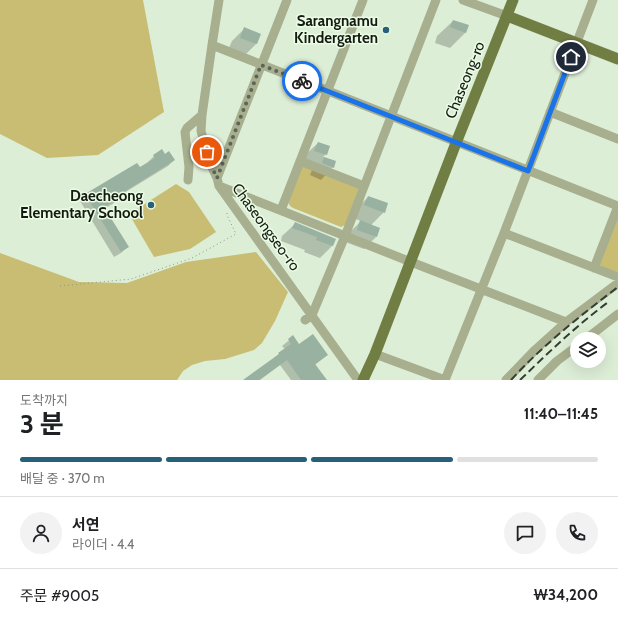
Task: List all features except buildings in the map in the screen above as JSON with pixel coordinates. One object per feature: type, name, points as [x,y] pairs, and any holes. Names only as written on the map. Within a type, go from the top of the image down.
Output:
[{"type":"main road","name":"Chaseong-ro","points":[[363,380],[375,354],[513,0]]},
{"type":"main road","points":[[507,16],[618,59]]},
{"type":"street","name":"Chaseongseo-ro","points":[[220,0],[212,45],[201,131],[210,163],[218,182],[228,198],[309,318],[335,354],[358,380]]},
{"type":"street","points":[[287,0],[261,65],[218,182],[345,236],[566,322]]},
{"type":"street","points":[[281,210],[363,0]]},
{"type":"street","points":[[309,318],[345,236],[436,0]]},
{"type":"street","points":[[463,0],[507,16]]},
{"type":"street","points":[[375,354],[445,380],[504,233],[593,0]]},
{"type":"street","points":[[212,45],[618,206],[594,268]]},
{"type":"street","points":[[550,112],[618,139]]},
{"type":"street","points":[[188,180],[189,160],[185,132],[187,128],[202,115]]},
{"type":"street","points":[[300,161],[364,186]]},
{"type":"street","points":[[504,233],[618,277]]},
{"type":"street","points":[[506,380],[535,350],[566,322],[618,282]]},
{"type":"street","points":[[595,332],[618,314]]},
{"type":"street","points":[[542,379],[557,361],[570,351]]},
{"type":"path","points":[[60,286],[131,279],[192,258],[236,234],[227,215],[228,198]]},
{"type":"shaded area","points":[[0,0],[143,0],[164,112],[98,155],[47,158],[0,134]]},
{"type":"shaded area","points":[[302,166],[359,188],[345,225],[341,227],[290,206],[288,202]]},
{"type":"shaded area","points":[[176,184],[189,192],[216,232],[190,249],[154,257],[129,214]]},
{"type":"shaded area","points":[[618,211],[618,275],[597,266]]},
{"type":"shaded area","points":[[256,252],[288,292],[275,321],[262,343],[254,350],[225,359],[205,361],[192,365],[183,371],[177,380],[0,380],[0,253],[79,282],[127,283],[186,262]]},
{"type":"railway","points":[[511,380],[549,343],[618,287]]},
{"type":"railway","points":[[520,380],[573,330],[607,303]]},
{"type":"way so far","points":[[207,152],[217,178],[261,65],[302,81]]},
{"type":"place","name":"Sarangnamu Kindergarten","points":[[386,30]]},
{"type":"place","name":"Daecheong Elementary School","points":[[151,205]]},
{"type":"route","points":[[302,81],[528,171],[571,57]]}]
